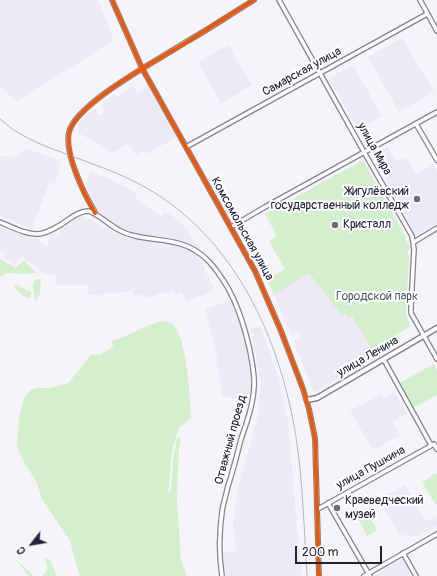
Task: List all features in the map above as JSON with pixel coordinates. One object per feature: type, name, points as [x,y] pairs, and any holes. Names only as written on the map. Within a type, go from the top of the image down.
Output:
[{"type":"street","name":"Комсомольская улица","points":[[112,0],[142,68],[231,227],[263,288],[307,400],[315,438],[319,576]]},
{"type":"street","points":[[95,213],[71,160],[68,141],[70,128],[76,119],[97,100],[142,68],[254,0]]},
{"type":"street","name":"улица Мира","points":[[280,0],[414,242]]},
{"type":"street","points":[[420,0],[437,31]]},
{"type":"street","name":"Самарская улица","points":[[186,147],[427,14]]},
{"type":"street","points":[[231,227],[437,112]]},
{"type":"street","points":[[416,124],[437,160]]},
{"type":"street","points":[[0,222],[28,234],[43,234],[55,229],[82,212],[89,211],[95,213]]},
{"type":"street","name":"Отважный проезд","points":[[95,213],[105,222],[120,231],[136,236],[181,244],[203,255],[210,261],[220,276],[242,318],[253,367],[254,385],[251,411],[241,440],[222,511],[220,529],[222,576]]},
{"type":"street","points":[[437,228],[414,242],[411,313],[437,359]]},
{"type":"street","name":"улица Ленина","points":[[307,400],[317,398],[437,328]]},
{"type":"street","points":[[384,360],[432,444],[437,449]]},
{"type":"street","name":"улица Пушкина","points":[[318,509],[432,444]]},
{"type":"street","points":[[328,503],[369,575]]},
{"type":"street","points":[[364,576],[369,575],[437,534]]},
{"type":"street","points":[[403,554],[416,576]]},
{"type":"shaded area","points":[[0,0],[98,0],[114,41],[17,101],[0,87]]},
{"type":"shaded area","points":[[402,38],[434,92],[399,112],[368,57]]},
{"type":"shaded area","points":[[228,45],[252,85],[221,103],[198,62]]},
{"type":"shaded area","points":[[353,65],[382,116],[358,130],[329,78]]},
{"type":"shaded area","points":[[132,86],[137,93],[148,86],[176,137],[147,154],[144,150],[136,155],[128,144],[112,153],[79,133],[78,124],[94,108],[100,116],[106,112],[102,105],[113,95],[116,98]]},
{"type":"shaded area","name":"Жигулёвский государственный колледж","points":[[388,146],[396,162],[406,157],[416,174],[433,164],[437,171],[437,223],[416,235],[373,155]]},
{"type":"shaded area","points":[[27,149],[61,161],[58,177],[57,176],[54,184],[49,183],[32,229],[0,216],[0,156],[13,157]]},
{"type":"shaded area","points":[[90,171],[137,193],[134,197],[161,216],[165,212],[167,214],[169,213],[190,231],[188,234],[194,240],[193,242],[202,246],[200,250],[116,226],[98,210],[90,194],[91,193],[85,185],[90,175],[88,174]]},
{"type":"shaded area","points":[[81,216],[125,238],[181,245],[197,252],[214,290],[186,302],[182,292],[175,295],[173,291],[163,295],[161,293],[146,298],[144,293],[134,296],[132,290],[89,295],[88,286],[55,285],[56,275],[44,274],[22,256],[15,265],[4,257],[6,253],[0,250],[0,226],[35,238],[48,247],[50,234],[60,234],[59,230]]},
{"type":"shaded area","points":[[309,273],[342,316],[346,314],[352,316],[375,357],[314,392],[293,340],[300,337],[298,333],[292,336],[274,295]]},
{"type":"shaded area","points":[[230,301],[239,319],[248,356],[252,382],[249,401],[222,396],[216,352],[205,309]]},
{"type":"shaded area","points":[[260,326],[277,373],[288,422],[301,576],[226,576],[223,554],[236,550],[233,524],[237,497],[258,416],[261,383],[251,329]]},
{"type":"shaded area","points":[[394,392],[407,413],[393,422],[400,435],[373,450],[350,411],[381,394],[384,398]]},
{"type":"shaded area","points":[[405,485],[426,522],[436,516],[437,517],[437,526],[419,536],[399,535],[379,500]]},
{"type":"shaded area","points":[[402,559],[410,574],[406,576],[373,576]]},
{"type":"green space","name":"Кристалл","points":[[363,160],[411,248],[407,251],[409,256],[406,315],[411,326],[371,349],[352,316],[348,318],[346,314],[342,316],[309,273],[274,295],[267,279],[284,270],[284,268],[269,241],[277,236],[265,214]]},
{"type":"green space","points":[[0,259],[16,268],[23,260],[37,273],[6,273],[0,277]]},
{"type":"green space","points":[[41,279],[40,294],[35,302],[33,286],[35,280]]},
{"type":"green space","points":[[15,284],[31,292],[31,297],[27,299],[14,288]]},
{"type":"green space","points":[[162,321],[168,322],[175,327],[179,334],[185,357],[189,384],[191,418],[179,428],[172,450],[168,493],[171,492],[173,462],[177,438],[181,437],[179,448],[177,500],[181,560],[187,576],[81,576],[79,574],[70,541],[42,499],[36,481],[25,464],[17,447],[19,419],[24,398],[30,390],[51,388],[68,383],[91,354],[100,355],[113,347],[112,341]]},
{"type":"green space","points":[[434,364],[437,370],[437,395],[413,408],[399,383]]},
{"type":"green space","points":[[436,473],[437,475],[437,505],[422,482]]},
{"type":"green space","points":[[368,514],[377,530],[367,536],[358,519]]},
{"type":"green space","points":[[45,557],[50,560],[57,576],[41,576],[45,574],[47,568]]},
{"type":"green space","points":[[14,558],[34,576],[29,576]]},
{"type":"railway","points":[[0,119],[14,130],[37,142],[114,172],[145,187],[177,208],[204,234],[228,262],[248,294],[265,328],[278,363],[289,400],[296,437],[300,472],[307,576]]},
{"type":"cycle path","points":[[112,0],[142,68],[255,271],[281,331],[303,389],[315,438],[319,576]]},
{"type":"cycle path","points":[[95,213],[76,174],[70,152],[69,133],[74,121],[86,109],[120,83],[254,0]]},
{"type":"place","name":"Жигулёвский государственный колледж","points":[[417,199]]},
{"type":"place","name":"Кристалл","points":[[335,225]]},
{"type":"place","name":"Краеведческий музей","points":[[337,508]]},
{"type":"park label","name":"Городской парк","points":[[377,297]]}]
